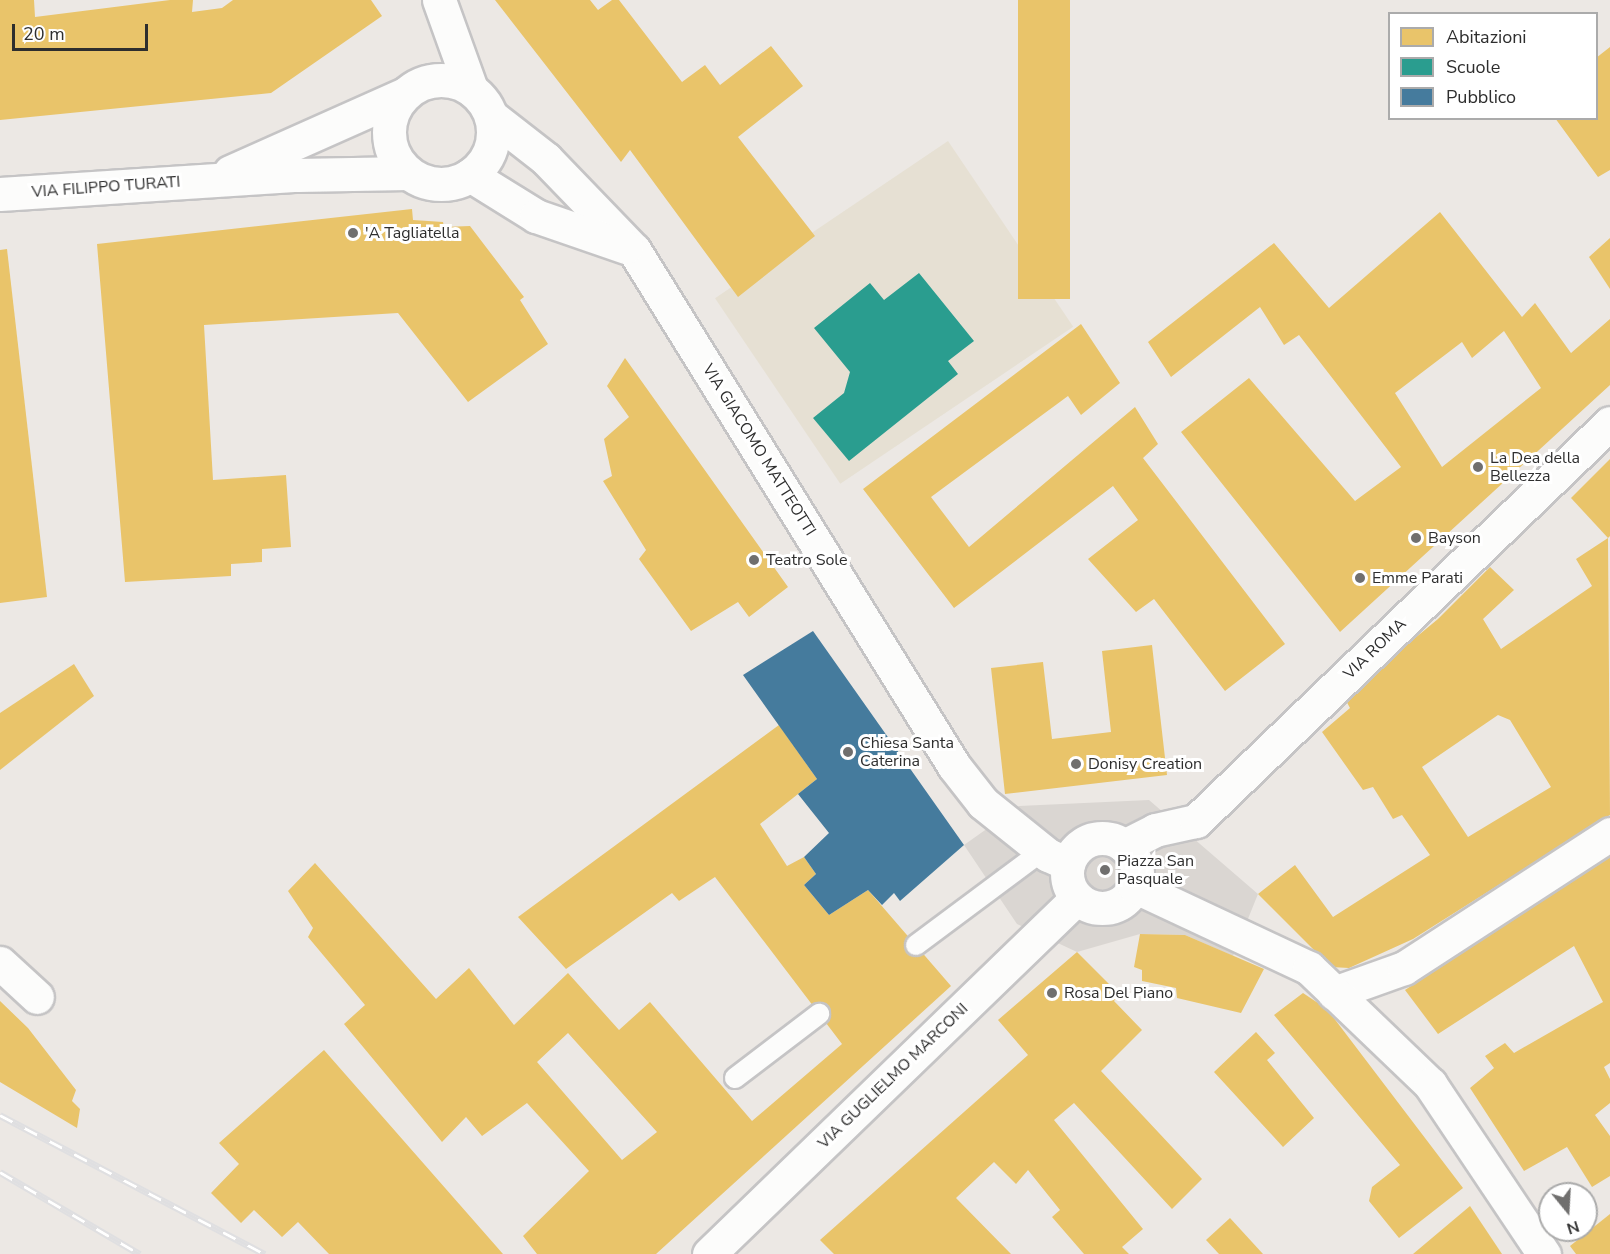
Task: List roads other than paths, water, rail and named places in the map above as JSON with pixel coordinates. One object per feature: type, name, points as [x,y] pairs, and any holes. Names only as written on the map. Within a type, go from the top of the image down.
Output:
[{"type":"street","points":[[437,0],[471,89],[490,116],[490,148],[482,164],[470,175],[439,184],[408,172],[390,143],[389,125],[412,89],[439,36],[437,0]]},
{"type":"street","points":[[412,89],[437,80],[471,89]]},
{"type":"street","name":"VIA FILIPPO TURATI","points":[[212,180],[412,89]]},
{"type":"street","name":"VIA GIACOMO MATTEOTTI","points":[[490,116],[546,159],[634,250],[954,766],[983,803],[1055,858]]},
{"type":"street","name":"VIA FILIPPO TURATI","points":[[0,194],[212,180],[408,172]]},
{"type":"street","points":[[470,175],[536,216],[634,250]]},
{"type":"street","name":"VIA ROMA","points":[[1124,846],[1155,830],[1196,821],[1610,423]]},
{"type":"street","points":[[1334,993],[1404,969],[1610,834]]},
{"type":"street","points":[[1092,839],[1115,840],[1124,846],[1136,864],[1134,886],[1120,903],[1110,907],[1086,904],[1077,898],[1069,888],[1055,858],[1072,853],[1092,839]]},
{"type":"street","points":[[1134,886],[1309,968],[1430,1084],[1544,1254]]},
{"type":"street","name":"VIA GUGLIELMO MARCONI","points":[[709,1254],[1077,898]]},
{"type":"street","points":[[0,963],[37,997]]},
{"type":"lane","points":[[916,945],[1055,858]]},
{"type":"lane","points":[[735,1078],[819,1014]]},
{"type":"railway","points":[[0,1115],[265,1254]]},
{"type":"railway","points":[[0,1172],[140,1254]]},
{"type":"place","name":"'A Tagliatella","points":[[353,233]]},
{"type":"place","name":"La Dea della Bellezza","points":[[1478,467]]},
{"type":"place","name":"Bayson","points":[[1416,538]]},
{"type":"place","name":"Teatro Sole","points":[[754,560]]},
{"type":"place","name":"Emme Parati","points":[[1360,578]]},
{"type":"place","name":"Chiesa Santa Caterina","points":[[848,752]]},
{"type":"place","name":"Donisy Creation","points":[[1076,764]]},
{"type":"place","name":"Piazza San Pasquale","points":[[1105,870]]},
{"type":"place","name":"Rosa Del Piano","points":[[1052,993]]}]
